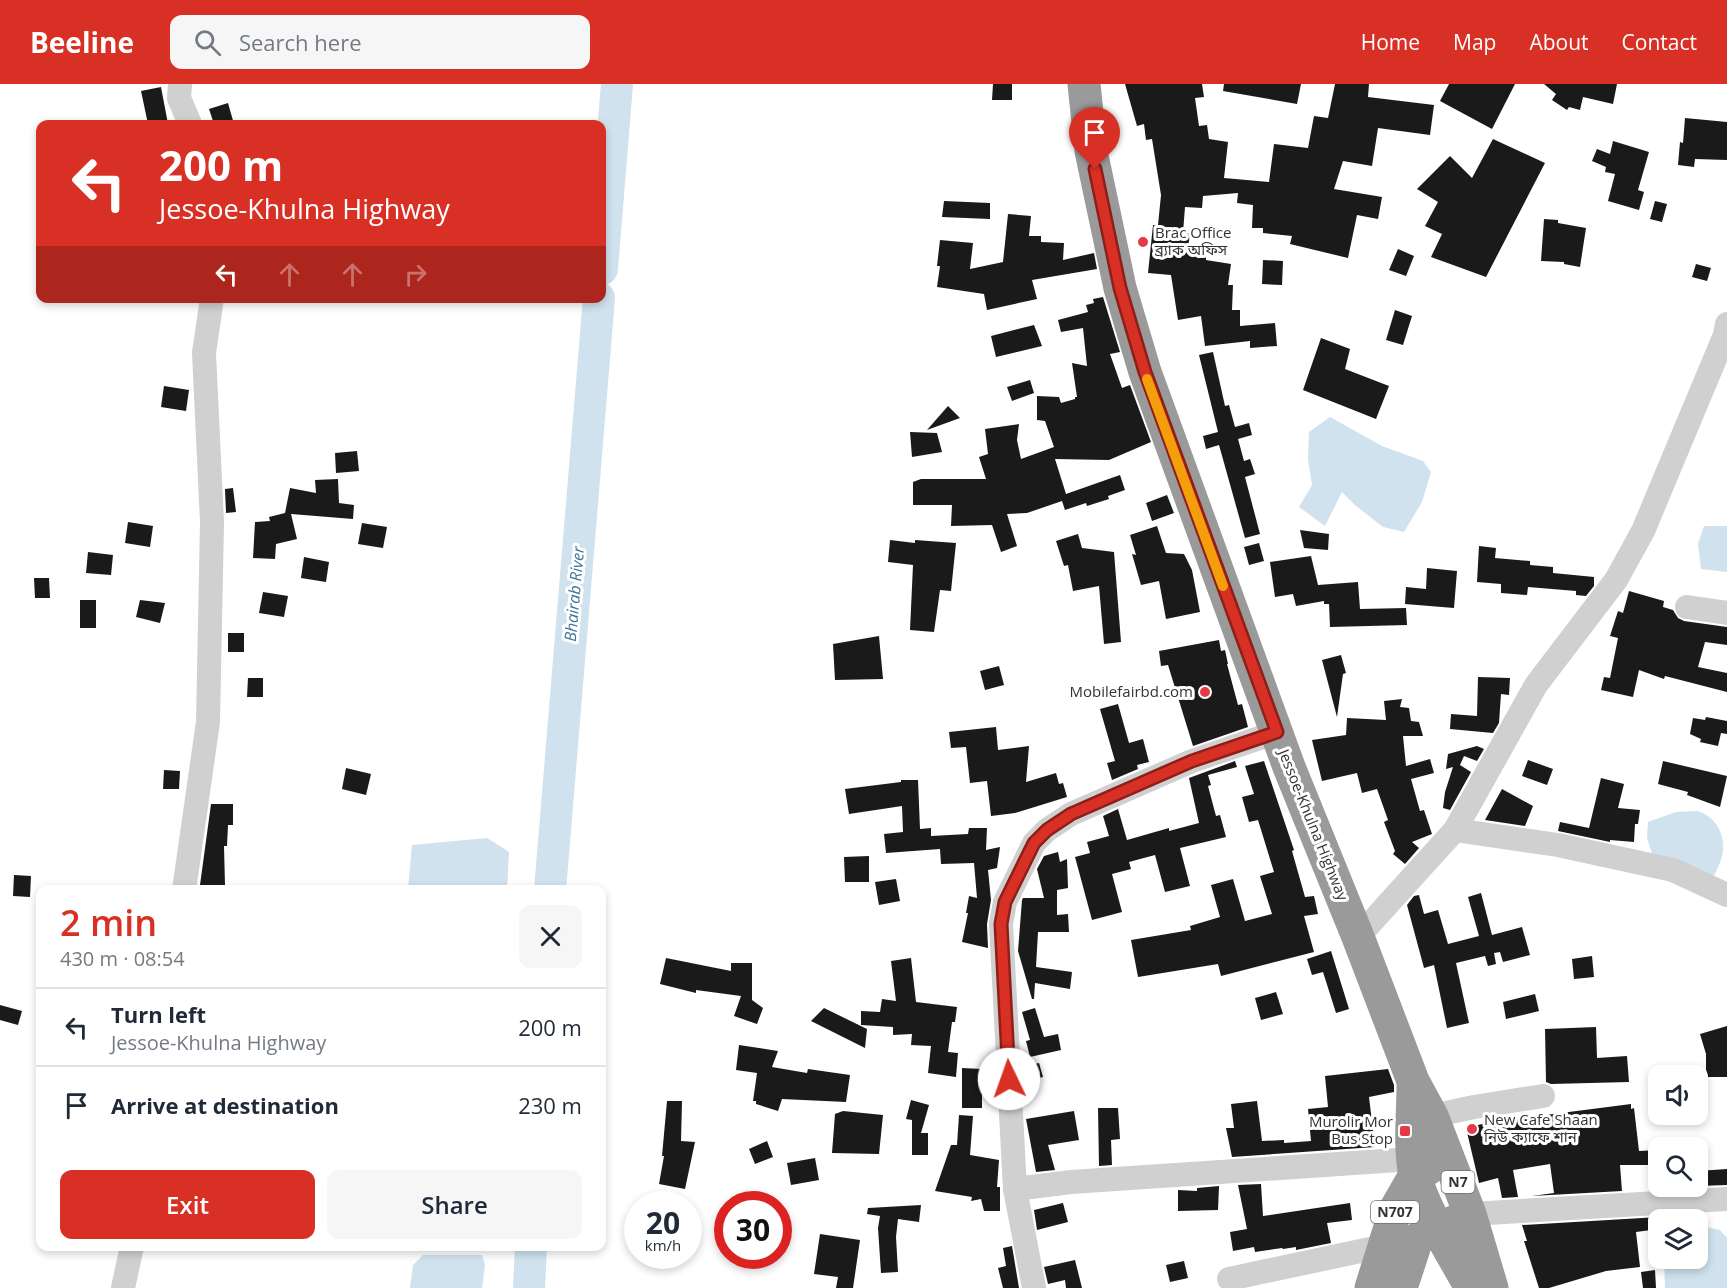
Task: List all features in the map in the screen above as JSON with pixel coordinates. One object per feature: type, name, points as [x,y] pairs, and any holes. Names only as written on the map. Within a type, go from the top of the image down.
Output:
[{"type":"highway","name":"Jessoe-Khulna Highway","points":[[1084,84],[1091,151],[1120,288],[1145,372],[1277,732],[1413,1081]]},
{"type":"highway","name":"N7","points":[[1413,1081],[1432,1116],[1470,1214],[1492,1288]]},
{"type":"highway","name":"N7","points":[[1413,1081],[1414,1167],[1425,1203],[1471,1288]]},
{"type":"highway","points":[[1414,1167],[1449,1160]]},
{"type":"highway","name":"N707","points":[[1371,1288],[1396,1208],[1414,1167]]},
{"type":"highway","name":"N707","points":[[1401,1288],[1417,1239],[1470,1214]]},
{"type":"street","points":[[180,84],[179,98],[188,120]]},
{"type":"street","points":[[185,885],[208,722],[212,522],[204,353],[211,303]]},
{"type":"street","points":[[1358,937],[1455,831],[1536,685],[1616,580],[1643,531],[1725,335],[1727,324]]},
{"type":"street","points":[[1687,608],[1727,613]]},
{"type":"street","points":[[1034,1288],[1015,1189],[1001,924],[1005,902],[1034,843],[1047,830],[1071,814],[1192,761],[1277,732]]},
{"type":"street","points":[[1455,831],[1558,845],[1673,870],[1727,895]]},
{"type":"street","points":[[1432,1116],[1543,1096]]},
{"type":"street","points":[[1015,1189],[1071,1182],[1414,1167]]},
{"type":"street","points":[[1470,1214],[1727,1199]]},
{"type":"street","points":[[1228,1279],[1384,1246]]},
{"type":"street","points":[[123,1288],[131,1251]]},
{"type":"water","points":[[1330,417],[1382,446],[1423,461],[1431,472],[1422,502],[1404,532],[1383,527],[1342,492],[1325,526],[1299,507],[1312,485],[1308,459],[1309,432]]},
{"type":"water","points":[[1704,526],[1727,526],[1727,572],[1701,569],[1698,544]]},
{"type":"water","points":[[1697,811],[1709,816],[1720,831],[1722,838],[1720,863],[1711,882],[1655,863],[1647,838],[1648,822],[1676,812]]},
{"type":"water","points":[[487,838],[509,852],[507,885],[408,885],[412,845]]},
{"type":"water","points":[[1708,1227],[1720,1230],[1727,1238],[1727,1288],[1665,1288],[1664,1269],[1708,1269]]},
{"type":"water","points":[[423,1255],[482,1255],[485,1265],[482,1288],[410,1288],[413,1265]]},
{"type":"building","points":[[993,84],[1012,84],[1012,100],[992,100]]},
{"type":"building","points":[[1125,84],[1202,84],[1204,97],[1195,98],[1199,126],[1207,125],[1209,139],[1228,142],[1224,178],[1269,182],[1274,144],[1308,148],[1314,116],[1328,118],[1335,84],[1369,84],[1368,97],[1434,105],[1430,135],[1378,128],[1372,166],[1343,161],[1334,189],[1382,197],[1378,219],[1357,215],[1348,258],[1290,244],[1292,236],[1263,233],[1263,228],[1252,228],[1253,205],[1237,203],[1238,193],[1203,196],[1202,208],[1185,207],[1183,233],[1190,233],[1188,249],[1206,250],[1206,260],[1231,264],[1228,285],[1233,285],[1232,310],[1240,310],[1240,326],[1275,323],[1277,346],[1250,348],[1250,341],[1205,346],[1201,316],[1178,320],[1171,275],[1148,273],[1153,225],[1158,225],[1161,195],[1152,139],[1146,140],[1144,124],[1137,126]]},
{"type":"building","points":[[1224,84],[1301,84],[1297,104],[1223,91]]},
{"type":"building","points":[[1449,84],[1515,84],[1492,129],[1440,101]]},
{"type":"building","points":[[1544,84],[1617,84],[1613,104],[1583,97],[1580,110],[1569,107],[1567,110],[1552,100],[1556,94]]},
{"type":"building","points":[[161,87],[167,120],[147,120],[141,91]]},
{"type":"building","points":[[228,103],[233,120],[213,120],[209,109]]},
{"type":"building","points":[[1685,118],[1727,122],[1727,160],[1695,159],[1694,167],[1678,165]]},
{"type":"building","points":[[1493,139],[1545,163],[1486,277],[1431,257],[1442,234],[1425,226],[1438,202],[1417,189],[1450,156],[1472,178]]},
{"type":"building","points":[[1613,141],[1649,152],[1638,190],[1644,192],[1639,210],[1608,201],[1615,174],[1605,172],[1606,167],[1592,161],[1597,149],[1610,154]]},
{"type":"building","points":[[944,201],[990,203],[990,219],[942,217]]},
{"type":"building","points":[[1655,201],[1667,204],[1662,222],[1650,219]]},
{"type":"building","points":[[1008,214],[1031,216],[1029,236],[1041,236],[1041,242],[1064,243],[1063,260],[1094,253],[1097,269],[1032,280],[1037,299],[987,310],[984,294],[937,287],[940,240],[973,243],[970,269],[1003,262]]},
{"type":"building","points":[[1544,219],[1558,220],[1558,223],[1586,228],[1580,267],[1564,264],[1564,262],[1541,261]]},
{"type":"building","points":[[1398,249],[1414,256],[1406,276],[1389,270]]},
{"type":"building","points":[[1263,260],[1283,261],[1282,285],[1262,284]]},
{"type":"building","points":[[1696,264],[1711,268],[1707,281],[1692,277]]},
{"type":"building","points":[[1103,297],[1120,352],[1110,354],[1122,388],[1130,385],[1151,442],[1109,460],[1055,459],[1066,494],[1120,475],[1125,490],[1108,496],[1109,499],[1087,506],[1086,503],[1065,510],[1062,501],[1027,513],[1007,514],[1017,546],[1001,552],[992,525],[951,526],[952,505],[913,505],[913,482],[921,479],[986,479],[979,457],[988,454],[985,429],[1019,424],[1017,440],[1021,459],[1054,447],[1045,421],[1037,420],[1037,396],[1059,397],[1061,403],[1075,399],[1077,397],[1072,363],[1087,366],[1083,328],[1061,332],[1058,320],[1088,312],[1086,305],[1094,303],[1093,299]]},
{"type":"building","points":[[1395,310],[1412,316],[1403,345],[1386,340]]},
{"type":"building","points":[[1034,325],[1042,346],[996,357],[991,336]]},
{"type":"building","points":[[1321,338],[1350,349],[1345,369],[1389,386],[1376,419],[1303,390]]},
{"type":"building","points":[[1213,352],[1225,406],[1229,405],[1235,427],[1249,423],[1252,435],[1238,439],[1244,461],[1250,459],[1255,474],[1245,477],[1260,534],[1245,538],[1219,445],[1206,449],[1203,436],[1218,432],[1199,355]]},
{"type":"building","points":[[1030,380],[1034,393],[1012,401],[1007,387]]},
{"type":"building","points":[[164,386],[189,390],[186,411],[161,407]]},
{"type":"building","points":[[948,406],[960,418],[927,430]]},
{"type":"building","points":[[910,432],[937,433],[942,452],[912,457]]},
{"type":"building","points":[[357,451],[359,471],[336,473],[335,453]]},
{"type":"building","points":[[338,479],[339,503],[354,505],[353,519],[291,514],[297,539],[276,544],[275,559],[253,558],[255,522],[270,521],[269,517],[285,513],[290,488],[316,493],[315,480]]},
{"type":"building","points":[[233,488],[236,512],[226,513],[225,489]]},
{"type":"building","points":[[1167,495],[1174,513],[1152,521],[1146,503]]},
{"type":"building","points":[[128,522],[153,526],[150,547],[125,543]]},
{"type":"building","points":[[362,523],[387,527],[383,548],[358,544]]},
{"type":"building","points":[[1157,526],[1166,553],[1184,554],[1192,570],[1200,612],[1166,619],[1159,581],[1141,585],[1132,554],[1136,555],[1130,535]]},
{"type":"building","points":[[1300,530],[1329,534],[1328,550],[1304,548]]},
{"type":"building","points":[[1078,534],[1082,548],[1114,552],[1121,642],[1104,644],[1099,586],[1073,591],[1068,565],[1064,566],[1056,541]]},
{"type":"building","points":[[890,540],[915,543],[915,540],[956,543],[951,591],[940,590],[934,632],[910,630],[913,565],[888,562]]},
{"type":"building","points":[[1259,543],[1264,561],[1249,565],[1244,547]]},
{"type":"building","points":[[1479,546],[1496,548],[1495,558],[1530,561],[1530,565],[1553,567],[1553,573],[1594,577],[1594,586],[1586,596],[1576,595],[1576,591],[1528,587],[1527,595],[1501,593],[1501,584],[1477,582]]},
{"type":"building","points":[[88,552],[113,555],[111,575],[86,573]]},
{"type":"building","points":[[1311,556],[1318,585],[1358,582],[1360,609],[1406,608],[1407,625],[1330,627],[1329,604],[1324,604],[1324,601],[1296,606],[1293,594],[1275,597],[1270,562]]},
{"type":"building","points":[[304,557],[329,562],[326,582],[301,578]]},
{"type":"building","points":[[1427,568],[1457,571],[1454,608],[1405,604],[1406,587],[1426,589]]},
{"type":"building","points":[[34,578],[49,578],[50,598],[35,598]]},
{"type":"building","points":[[1629,591],[1664,601],[1663,607],[1673,610],[1678,618],[1684,621],[1727,627],[1727,645],[1705,642],[1698,667],[1727,673],[1727,692],[1665,676],[1664,679],[1639,670],[1633,697],[1601,690],[1604,677],[1610,678],[1618,638],[1610,636],[1618,611],[1623,613]]},
{"type":"building","points":[[263,592],[288,596],[284,617],[259,613]]},
{"type":"building","points":[[80,600],[96,600],[96,628],[80,628]]},
{"type":"building","points":[[140,600],[165,603],[160,623],[136,617]]},
{"type":"building","points":[[228,633],[244,633],[244,652],[228,652]]},
{"type":"building","points":[[879,636],[883,679],[835,680],[833,644]]},
{"type":"building","points":[[1219,640],[1221,651],[1225,650],[1238,705],[1242,704],[1248,727],[1193,746],[1168,665],[1161,666],[1159,651]]},
{"type":"building","points":[[1341,655],[1346,673],[1343,674],[1337,717],[1322,660]]},
{"type":"building","points":[[999,666],[1004,685],[985,690],[980,671]]},
{"type":"building","points":[[1478,677],[1510,678],[1509,695],[1501,694],[1499,723],[1493,733],[1450,729],[1451,714],[1477,716]]},
{"type":"building","points":[[248,678],[263,678],[263,697],[247,697]]},
{"type":"building","points":[[1402,699],[1400,707],[1409,708],[1411,721],[1419,722],[1423,736],[1403,736],[1406,766],[1430,759],[1434,773],[1411,779],[1420,811],[1424,810],[1432,834],[1412,842],[1419,848],[1405,864],[1393,854],[1395,851],[1384,822],[1388,820],[1377,789],[1362,793],[1357,773],[1322,781],[1312,740],[1346,735],[1347,718],[1386,720],[1384,701]]},
{"type":"building","points":[[1118,704],[1129,743],[1143,739],[1149,762],[1137,765],[1138,769],[1112,780],[1107,763],[1115,761],[1100,709]]},
{"type":"building","points":[[1706,717],[1727,721],[1727,734],[1721,733],[1718,746],[1700,742],[1701,739],[1690,734],[1693,718],[1705,720]]},
{"type":"building","points":[[996,727],[998,750],[1029,746],[1026,782],[1056,773],[1059,784],[1063,783],[1067,797],[1015,813],[991,816],[987,781],[970,783],[966,747],[951,748],[949,732]]},
{"type":"building","points":[[1477,746],[1484,749],[1477,761],[1464,756],[1460,765],[1471,772],[1450,810],[1443,808],[1445,792],[1453,767],[1446,769],[1448,754]]},
{"type":"building","points":[[1528,760],[1553,769],[1547,785],[1522,776]]},
{"type":"building","points":[[1235,761],[1237,767],[1208,775],[1211,785],[1208,786],[1216,816],[1220,815],[1226,837],[1180,848],[1190,886],[1165,892],[1155,855],[1129,862],[1131,869],[1112,874],[1122,912],[1092,920],[1075,857],[1090,853],[1087,842],[1109,836],[1103,816],[1118,809],[1127,840],[1169,828],[1169,831],[1199,823],[1189,778]]},
{"type":"building","points":[[1264,761],[1294,850],[1292,851],[1305,897],[1314,896],[1318,914],[1304,916],[1314,952],[1221,976],[1218,964],[1138,977],[1131,940],[1191,930],[1190,926],[1220,917],[1211,885],[1233,879],[1245,921],[1272,914],[1260,876],[1274,872],[1258,820],[1249,822],[1242,797],[1254,794],[1245,766]]},
{"type":"building","points":[[1663,761],[1727,776],[1720,807],[1687,795],[1688,792],[1658,784]]},
{"type":"building","points":[[346,768],[371,774],[366,795],[342,789]]},
{"type":"building","points":[[164,770],[180,771],[179,789],[163,789]]},
{"type":"building","points":[[1601,778],[1624,784],[1618,808],[1640,810],[1638,824],[1635,824],[1634,842],[1610,840],[1610,842],[1558,831],[1560,822],[1589,828]]},
{"type":"building","points":[[901,780],[918,780],[920,829],[931,828],[931,836],[968,834],[969,828],[987,828],[986,850],[1000,847],[997,868],[988,870],[991,900],[987,924],[988,948],[962,942],[969,896],[977,898],[974,863],[941,864],[940,849],[886,853],[884,834],[903,832],[902,806],[849,814],[845,789],[901,782]]},
{"type":"building","points":[[1502,789],[1533,806],[1525,826],[1485,820]]},
{"type":"building","points":[[211,804],[233,804],[233,825],[228,825],[227,846],[224,846],[225,885],[200,885]]},
{"type":"building","points":[[1058,852],[1060,862],[1067,859],[1068,888],[1057,890],[1057,915],[1068,914],[1069,932],[1038,932],[1036,967],[1072,972],[1070,989],[1035,983],[1034,999],[1032,999],[1018,951],[1022,900],[1023,898],[1044,898],[1037,869],[1044,856]]},
{"type":"building","points":[[869,856],[869,882],[845,882],[844,857]]},
{"type":"building","points":[[14,875],[31,876],[30,897],[13,896]]},
{"type":"building","points":[[896,879],[900,901],[879,905],[875,882]]},
{"type":"building","points":[[1481,893],[1492,935],[1522,927],[1530,955],[1503,962],[1500,952],[1494,953],[1496,964],[1488,966],[1485,956],[1456,963],[1469,1023],[1447,1028],[1434,965],[1424,968],[1407,905],[1414,896],[1419,895],[1424,914],[1438,910],[1448,944],[1479,936],[1468,897]]},
{"type":"building","points":[[1331,951],[1349,1009],[1336,1013],[1323,972],[1312,975],[1307,959]]},
{"type":"building","points":[[1592,956],[1594,977],[1574,979],[1572,959]]},
{"type":"building","points":[[666,958],[731,971],[731,963],[752,963],[752,1000],[763,1008],[757,1024],[734,1016],[741,996],[696,990],[696,993],[660,984]]},
{"type":"building","points":[[911,958],[916,1002],[957,1007],[955,1022],[952,1022],[948,1052],[958,1053],[956,1077],[928,1073],[931,1046],[911,1045],[912,1034],[893,1035],[893,1027],[861,1025],[861,1011],[880,1012],[882,999],[896,1001],[891,961]]},
{"type":"building","points":[[1276,992],[1283,1014],[1261,1020],[1255,998]]},
{"type":"building","points":[[1535,994],[1539,1011],[1506,1019],[1503,1002]]},
{"type":"building","points":[[0,1005],[22,1011],[18,1025],[0,1020]]},
{"type":"building","points":[[824,1008],[867,1029],[865,1048],[811,1021]]},
{"type":"building","points":[[1035,1008],[1044,1037],[1058,1034],[1061,1050],[1030,1057],[1026,1041],[1030,1040],[1022,1012]]},
{"type":"building","points":[[1727,1026],[1727,1077],[1708,1077],[1706,1054],[1700,1034]]},
{"type":"building","points":[[1596,1027],[1597,1058],[1627,1056],[1629,1082],[1551,1084],[1546,1082],[1545,1029]]},
{"type":"building","points":[[739,1045],[778,1051],[772,1067],[807,1073],[808,1069],[850,1075],[846,1102],[782,1099],[778,1111],[756,1104],[756,1101],[753,1101],[757,1073],[736,1070]]},
{"type":"building","points":[[1039,1063],[1043,1077],[1025,1081],[1023,1067]]},
{"type":"building","points":[[962,1068],[982,1069],[982,1108],[962,1108]]},
{"type":"building","points":[[1388,1069],[1394,1092],[1369,1097],[1375,1147],[1232,1157],[1226,1128],[1234,1128],[1231,1104],[1257,1101],[1262,1141],[1284,1140],[1284,1143],[1311,1141],[1308,1109],[1328,1107],[1325,1076]]},
{"type":"building","points":[[911,1100],[929,1105],[921,1133],[928,1133],[928,1155],[912,1155],[912,1120],[906,1119]]},
{"type":"building","points":[[667,1101],[682,1101],[681,1141],[695,1142],[685,1189],[659,1184],[664,1156],[662,1156]]},
{"type":"building","points":[[1631,1104],[1631,1109],[1634,1108],[1639,1151],[1648,1151],[1648,1165],[1620,1165],[1622,1191],[1532,1196],[1554,1193],[1550,1164],[1513,1170],[1518,1197],[1502,1198],[1498,1178],[1479,1183],[1466,1128],[1490,1122]]},
{"type":"building","points":[[1098,1108],[1118,1108],[1120,1139],[1111,1140],[1112,1165],[1099,1166]]},
{"type":"building","points":[[843,1111],[883,1115],[879,1154],[832,1153],[835,1114]]},
{"type":"building","points":[[1074,1111],[1079,1140],[1048,1145],[1055,1170],[1036,1172],[1026,1119]]},
{"type":"building","points":[[959,1115],[973,1116],[970,1155],[999,1160],[997,1187],[1000,1187],[1000,1211],[984,1211],[981,1199],[971,1201],[972,1197],[935,1191],[951,1145],[957,1145]]},
{"type":"building","points":[[767,1141],[773,1157],[755,1164],[749,1149]]},
{"type":"building","points":[[815,1158],[819,1180],[791,1185],[787,1163]]},
{"type":"building","points":[[1727,1169],[1727,1185],[1708,1186],[1708,1170]]},
{"type":"building","points":[[1261,1184],[1263,1216],[1350,1203],[1352,1220],[1327,1223],[1331,1243],[1296,1250],[1296,1247],[1255,1252],[1254,1247],[1233,1251],[1230,1232],[1247,1229],[1238,1185]]},
{"type":"building","points":[[1219,1186],[1218,1210],[1178,1211],[1178,1190],[1197,1191],[1197,1188]]},
{"type":"building","points":[[1063,1203],[1068,1222],[1037,1230],[1034,1210]]},
{"type":"building","points":[[921,1205],[919,1222],[898,1219],[896,1237],[898,1272],[881,1273],[878,1228],[880,1216],[867,1214],[868,1208]]},
{"type":"building","points":[[1648,1218],[1648,1230],[1636,1232],[1640,1267],[1606,1271],[1549,1288],[1539,1288],[1524,1241],[1527,1241],[1522,1225]]},
{"type":"building","points":[[820,1234],[860,1240],[853,1288],[836,1288],[838,1277],[814,1274]]},
{"type":"building","points":[[1012,1246],[1019,1288],[1003,1288],[998,1268],[1006,1266],[1003,1248]]},
{"type":"building","points":[[1075,1260],[1082,1288],[1066,1288],[1065,1280],[1048,1284],[1044,1267]]},
{"type":"building","points":[[1184,1261],[1188,1278],[1170,1282],[1166,1265]]},
{"type":"building","points":[[1655,1270],[1656,1288],[1643,1288],[1641,1272]]},
{"type":"waterway","name":"Bhairab River","points":[[606,220],[617,84]]},
{"type":"waterway","name":"Bhairab River","points":[[550,885],[599,303]]},
{"type":"waterway","name":"Bhairab River","points":[[529,1288],[531,1251]]},
{"type":"slow traffic","points":[[1147,379],[1223,586]]},
{"type":"place","name":"Brac Office ব্র্যাক অফিস","points":[[1143,242]]},
{"type":"place","name":"Mobilefairbd.com","points":[[1205,692]]},
{"type":"place","name":"New Cafe Shaan নিউ ক্যাফে শান","points":[[1472,1129]]},
{"type":"place","name":"Murolir Mor Bus Stop","points":[[1405,1131]]},
{"type":"route","points":[[1009,1079],[1001,924],[1005,902],[1034,843],[1047,830],[1071,814],[1192,761],[1277,732],[1145,372],[1120,288],[1095,169]]}]
